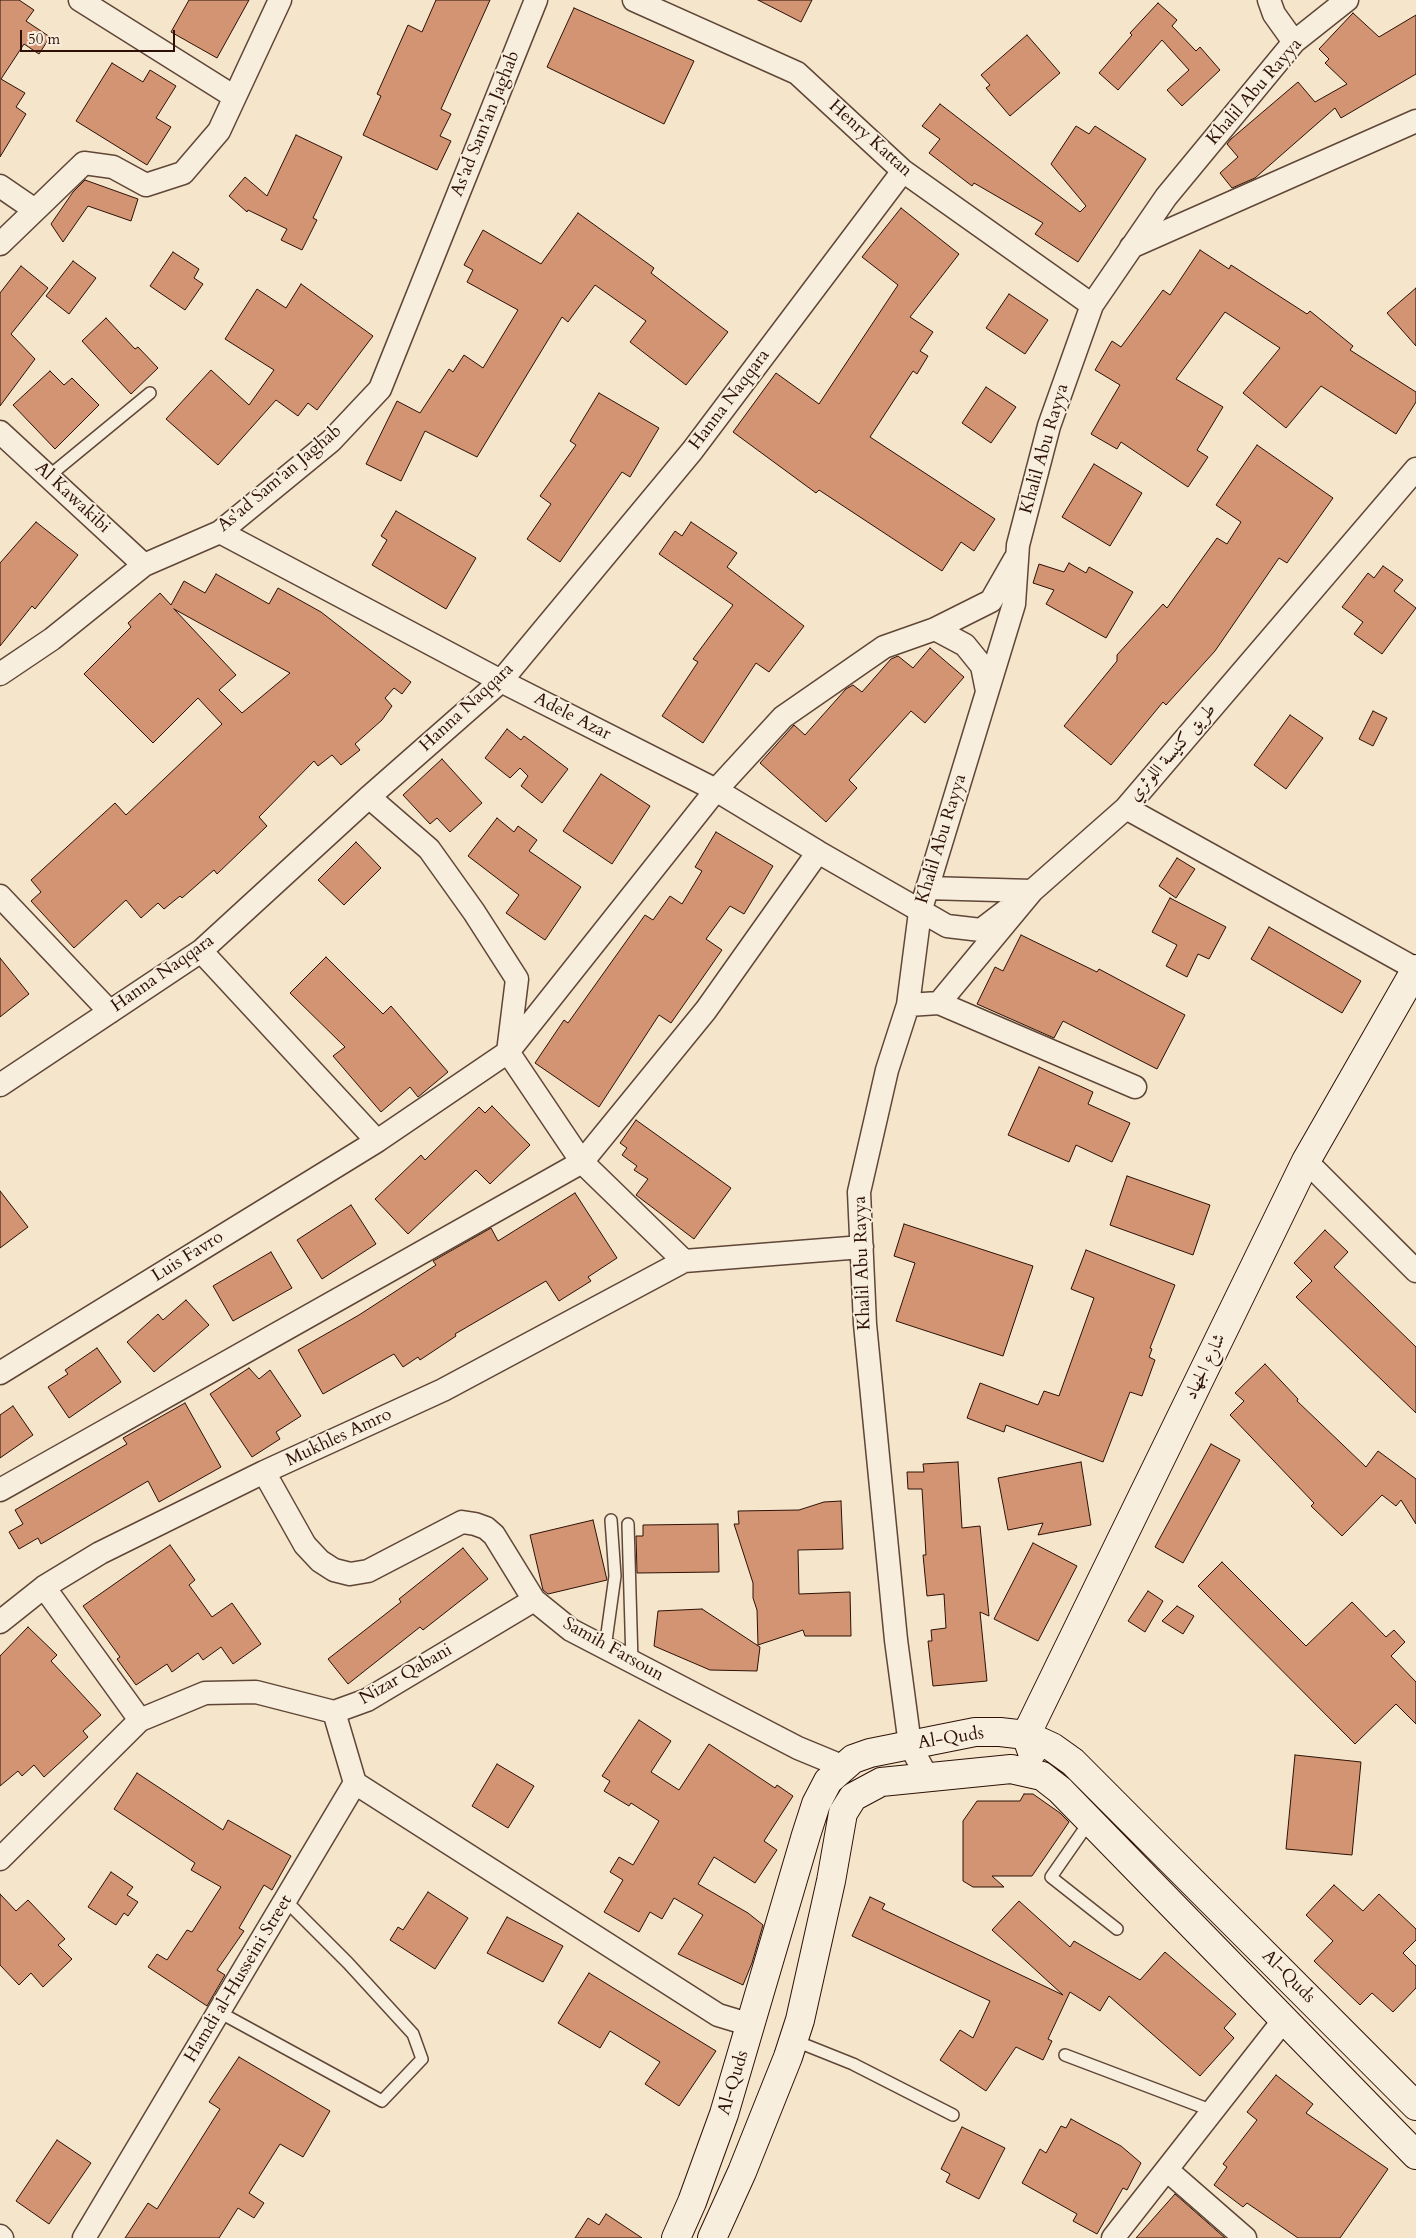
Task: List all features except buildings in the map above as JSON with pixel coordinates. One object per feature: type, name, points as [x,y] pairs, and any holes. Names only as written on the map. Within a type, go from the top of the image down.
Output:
[{"type":"street","points":[[80,0],[233,96]]},
{"type":"street","points":[[0,244],[84,163],[113,167],[146,185],[182,173],[218,131],[280,0]]},
{"type":"street","name":"As'ad Sam'an Jaghab","points":[[0,674],[52,639],[144,565],[220,532],[331,441],[380,389],[536,0]]},
{"type":"street","name":"Henry Kattan","points":[[634,0],[657,5],[796,72],[903,171],[1092,305]]},
{"type":"street","points":[[1268,0],[1274,14],[1294,42]]},
{"type":"street","name":"Khalil Abu Rayya","points":[[928,1778],[910,1745],[896,1640],[877,1462],[865,1324],[859,1192],[887,1070],[908,1005],[920,912],[1014,604],[1018,544],[1048,426],[1092,305],[1166,198],[1294,42],[1347,0]]},
{"type":"street","points":[[1131,247],[1416,121]]},
{"type":"street","name":"Hanna Naqqara","points":[[0,1085],[201,951],[369,796],[501,681],[692,451],[903,171]]},
{"type":"street","points":[[0,186],[35,210]]},
{"type":"street","name":"Al Kawakibi","points":[[0,432],[144,565]]},
{"type":"street","name":"طريق كنيسة اللوثري","points":[[938,1003],[1032,891],[1126,808],[1416,469]]},
{"type":"street","name":"Adele Azar","points":[[220,532],[501,681],[716,790],[818,852],[947,926],[981,930],[1032,891]]},
{"type":"street","name":"Luis Favro","points":[[0,1373],[377,1141],[508,1052],[716,790],[783,717],[884,647],[935,630],[990,601],[1017,556]]},
{"type":"street","points":[[935,630],[965,645],[982,666],[987,692]]},
{"type":"street","points":[[369,796],[429,849],[474,912],[516,979],[508,1052],[582,1162],[684,1261],[862,1247]]},
{"type":"street","points":[[1126,808],[1416,969]]},
{"type":"street","points":[[0,1490],[582,1162],[706,1010],[818,852]]},
{"type":"street","points":[[927,888],[1032,891]]},
{"type":"street","points":[[0,896],[110,1012]]},
{"type":"street","points":[[201,951],[377,1141]]},
{"type":"street","name":"شارع الجهاد","points":[[1026,1735],[1306,1161],[1416,969]]},
{"type":"street","points":[[908,1005],[938,1003],[1135,1087]]},
{"type":"street","points":[[1306,1161],[1416,1271]]},
{"type":"street","name":"Mukhles Amro","points":[[0,1622],[44,1587],[100,1553],[264,1472],[443,1390],[684,1261]]},
{"type":"street","name":"Samih Farsoun","points":[[264,1472],[305,1545],[320,1561],[334,1570],[350,1574],[368,1571],[462,1522],[486,1528],[494,1535],[534,1600],[571,1630],[798,1748],[844,1767]]},
{"type":"street","points":[[44,1587],[140,1720]]},
{"type":"street","name":"Nizar Qabani","points":[[334,1712],[367,1700],[534,1600]]},
{"type":"street","points":[[0,1859],[140,1720],[205,1693],[256,1692],[334,1712],[355,1783],[718,2015],[751,2025]]},
{"type":"street","name":"Al-Quds","points":[[676,2238],[692,2202],[724,2114],[816,1804],[828,1781],[853,1759],[870,1753],[975,1732],[1026,1735],[1052,1747],[1073,1762],[1416,2106]]},
{"type":"street","points":[[1026,1735],[1039,1774]]},
{"type":"street","name":"Al-Quds","points":[[712,2238],[742,2172],[793,2040],[831,1880],[843,1813],[853,1798],[881,1782],[1011,1769],[1039,1774],[1060,1790],[1283,2021],[1416,2155]]},
{"type":"street","name":"Hamdi al-Husseini Street","points":[[84,2238],[355,1783]]},
{"type":"street","points":[[1113,2238],[1283,2021]]},
{"type":"street","points":[[1166,2170],[1245,2238]]},
{"type":"lane","points":[[49,476],[150,393]]},
{"type":"lane","points":[[605,1648],[615,1576],[611,1520]]},
{"type":"lane","points":[[628,1524],[632,1662]]},
{"type":"lane","points":[[1090,1821],[1051,1877],[1117,1929]]},
{"type":"lane","points":[[218,2012],[382,2101],[422,2059],[413,2034],[285,1900]]},
{"type":"lane","points":[[793,2040],[853,2064],[953,2115]]},
{"type":"lane","points":[[1065,2055],[1213,2111]]}]
